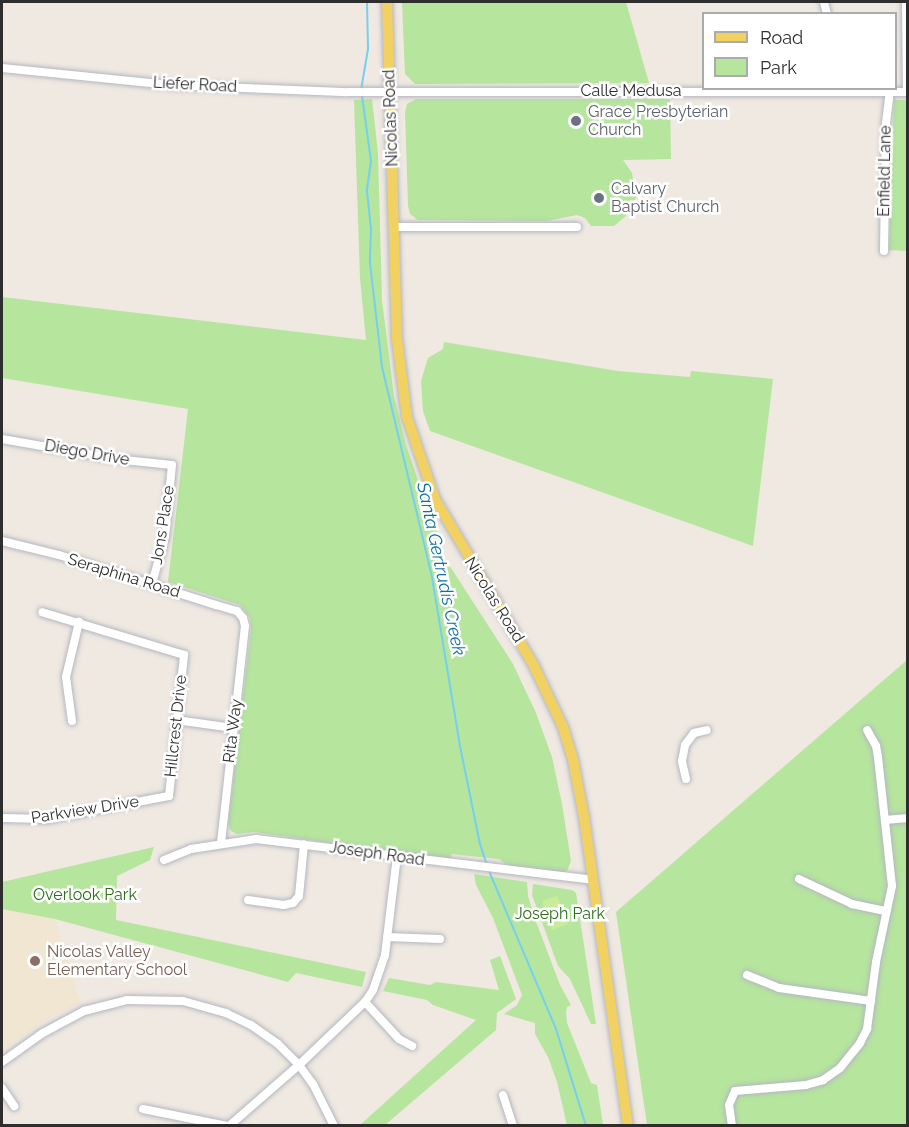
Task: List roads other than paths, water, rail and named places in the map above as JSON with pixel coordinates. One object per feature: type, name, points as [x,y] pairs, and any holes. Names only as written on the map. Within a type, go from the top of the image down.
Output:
[{"type":"main road","name":"Nicolas Road","points":[[387,2],[399,363],[415,445],[435,499],[449,526],[534,666],[563,727],[573,760],[593,880],[628,1125]]},
{"type":"street","points":[[906,2],[907,92]]},
{"type":"street","name":"Liefer Road","points":[[2,68],[170,84],[390,92]]},
{"type":"street","name":"Calle Medusa","points":[[390,92],[852,90],[907,92]]},
{"type":"street","name":"Enfield Lane","points":[[884,251],[886,123],[890,92]]},
{"type":"street","points":[[394,227],[577,227]]},
{"type":"street","name":"Diego Drive","points":[[2,439],[115,459],[172,465]]},
{"type":"street","name":"Jons Place","points":[[152,584],[165,536],[172,465]]},
{"type":"street","name":"Seraphina Road","points":[[2,541],[237,611],[243,618]]},
{"type":"street","points":[[42,612],[79,622],[66,677],[72,721]]},
{"type":"street","name":"Rita Way","points":[[221,844],[245,626],[243,618]]},
{"type":"street","name":"Hillcrest Drive","points":[[79,622],[183,655],[169,796]]},
{"type":"street","points":[[176,720],[233,728]]},
{"type":"street","points":[[686,779],[682,762],[685,745],[694,733],[707,730]]},
{"type":"street","points":[[732,1125],[729,1105],[735,1091],[806,1085],[823,1080],[840,1068],[861,1043],[867,1029],[892,886],[876,746],[867,730]]},
{"type":"street","name":"Parkview Drive","points":[[2,818],[47,819],[169,796]]},
{"type":"street","points":[[885,820],[908,818]]},
{"type":"street","name":"Joseph Road","points":[[165,860],[191,849],[256,838],[458,865],[593,880]]},
{"type":"street","points":[[248,900],[284,905],[293,903],[299,896],[304,844]]},
{"type":"street","points":[[143,1108],[228,1125],[299,1065],[365,1002],[380,973],[397,856]]},
{"type":"street","points":[[799,879],[852,904],[886,911]]},
{"type":"street","points":[[387,937],[440,939]]},
{"type":"street","points":[[747,975],[779,988],[871,1001]]},
{"type":"street","points":[[2,1062],[43,1033],[84,1011],[127,1000],[183,1001],[226,1013],[251,1025],[278,1044],[299,1065],[313,1084],[334,1125]]},
{"type":"street","points":[[365,1002],[399,1039],[412,1046]]},
{"type":"street","points":[[2,1088],[14,1106]]},
{"type":"street","points":[[503,1095],[513,1125]]},
{"type":"waterway","name":"Santa Gertrudis Creek","points":[[361,90],[368,49],[367,2]]},
{"type":"waterway","name":"Santa Gertrudis Creek","points":[[362,96],[371,161],[367,191],[371,228],[370,263],[382,367],[432,577],[460,746],[480,844],[487,865]]},
{"type":"waterway","name":"Santa Gertrudis Creek","points":[[489,871],[556,1029],[586,1126]]},
{"type":"place","name":"Grace Presbyterian Church","points":[[576,121]]},
{"type":"place","name":"Calvary Baptist Church","points":[[599,198]]},
{"type":"place","name":"Nicolas Valley Elementary School","points":[[35,961]]},
{"type":"park label","name":"Overlook Park","points":[[85,895]]},
{"type":"park label","name":"Joseph Park","points":[[560,914]]}]
